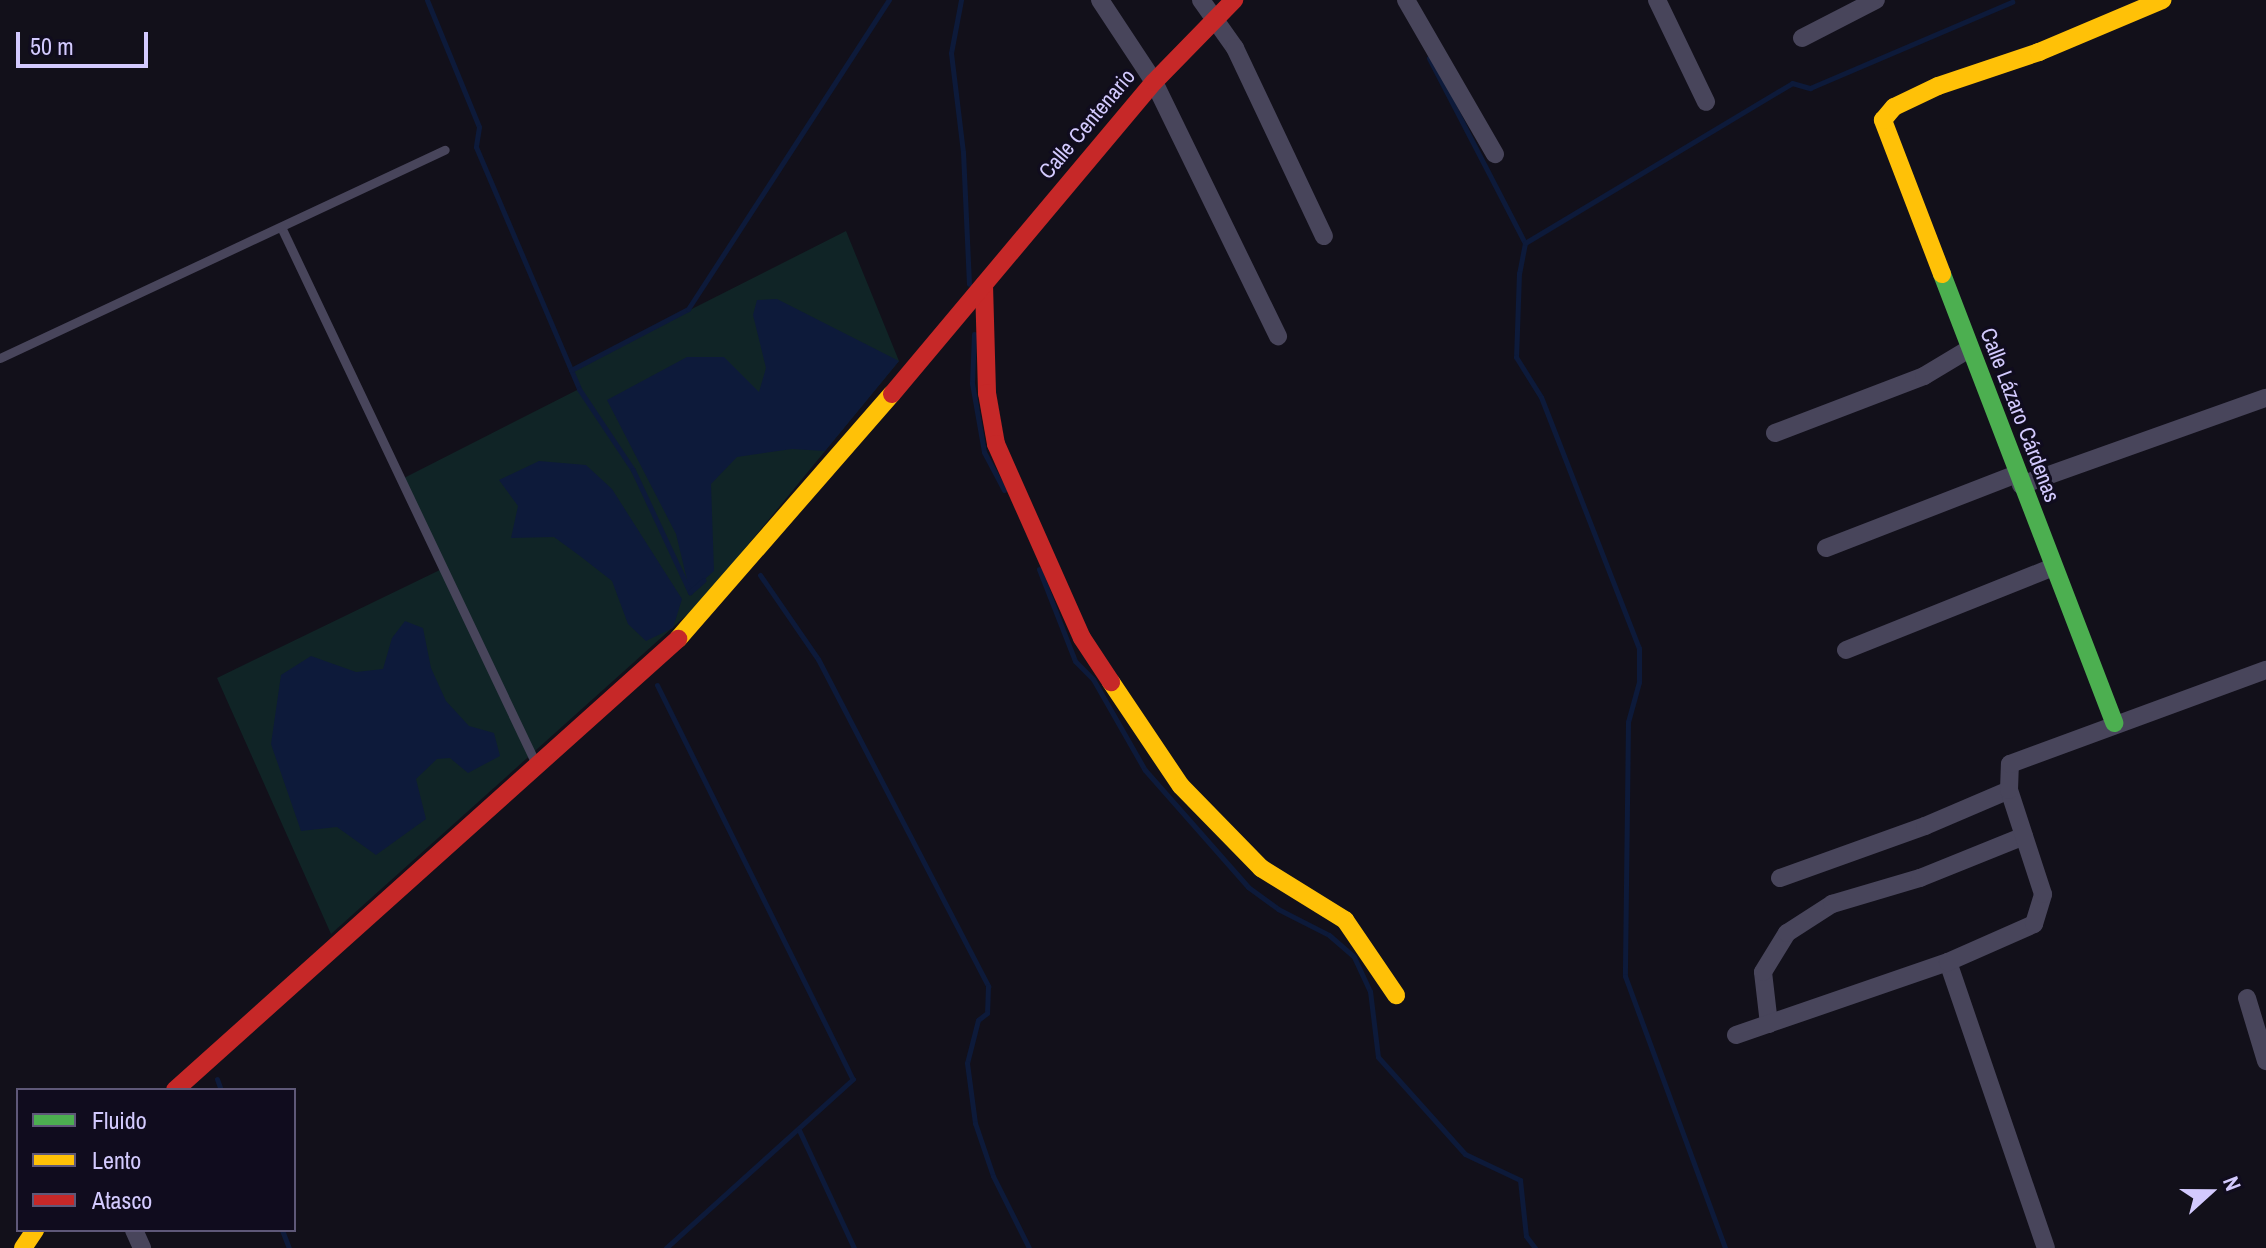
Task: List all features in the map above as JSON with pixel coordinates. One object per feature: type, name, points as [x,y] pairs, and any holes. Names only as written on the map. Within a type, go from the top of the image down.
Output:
[{"type":"street","points":[[1100,0],[1154,82],[1278,336]]},
{"type":"street","points":[[1201,0],[1235,48],[1324,236]]},
{"type":"street","name":"Calle Centenario","points":[[177,1088],[537,767],[717,597],[1154,82],[1234,0]]},
{"type":"street","points":[[1406,0],[1495,154]]},
{"type":"street","points":[[1657,0],[1706,102]]},
{"type":"street","points":[[1802,38],[1876,0]]},
{"type":"street","name":"Calle Lázaro Cárdenas","points":[[2114,723],[1883,124],[1888,111],[1938,86],[2039,52],[2162,0]]},
{"type":"street","points":[[984,285],[987,393],[996,444],[1082,638],[1181,786],[1261,868],[1345,920],[1396,995]]},
{"type":"street","points":[[1775,433],[1924,376],[1969,349]]},
{"type":"street","points":[[1826,548],[2266,398]]},
{"type":"street","points":[[1846,650],[2053,567]]},
{"type":"street","points":[[1736,1035],[1948,962],[2034,924],[2043,894],[2009,790],[2007,770],[2016,759],[2266,670]]},
{"type":"street","points":[[1780,878],[1925,826],[2009,790]]},
{"type":"street","points":[[1769,1024],[1763,972],[1787,933],[1832,904],[1920,878],[2024,836]]},
{"type":"street","points":[[1948,962],[2046,1248]]},
{"type":"street","points":[[2247,998],[2266,1061]]},
{"type":"lane","points":[[0,358],[282,229],[445,150]]},
{"type":"lane","points":[[282,229],[537,767]]},
{"type":"green space","points":[[846,231],[899,361],[701,602],[331,934],[217,678],[446,567],[402,479],[579,389],[571,370]]},
{"type":"water","points":[[777,299],[899,361],[825,451],[792,449],[737,457],[711,484],[714,571],[690,592],[676,534],[607,400],[687,357],[724,357],[759,392],[766,368],[753,315],[757,300]]},
{"type":"water","points":[[539,461],[586,465],[612,489],[682,599],[673,628],[646,641],[628,624],[612,581],[580,556],[554,537],[511,538],[518,506],[499,480]]},
{"type":"water","points":[[405,621],[423,628],[431,668],[446,701],[469,726],[494,733],[500,756],[468,773],[450,758],[437,759],[416,779],[426,819],[376,855],[337,827],[301,831],[271,744],[281,675],[311,656],[356,672],[383,669],[392,638]]},
{"type":"waterway","points":[[427,0],[479,127],[476,147],[579,389],[633,470],[690,592],[704,580]]},
{"type":"waterway","points":[[571,370],[688,309],[889,0]]},
{"type":"waterway","points":[[961,0],[951,53],[963,152],[969,284]]},
{"type":"waterway","points":[[1525,243],[1792,83],[1810,88],[2012,2]]},
{"type":"waterway","points":[[1429,58],[1525,243],[1519,273],[1516,357],[1541,397],[1639,648],[1639,682],[1628,722],[1625,976],[1725,1248]]},
{"type":"waterway","points":[[974,334],[972,383],[984,452],[1004,490]]},
{"type":"waterway","points":[[1039,569],[1075,661],[1093,679],[1145,770],[1248,887],[1278,909],[1329,935],[1354,957],[1370,991],[1378,1057],[1465,1154],[1520,1180],[1526,1236],[1535,1248]]},
{"type":"waterway","points":[[760,575],[818,659],[988,986],[987,1013],[978,1020],[967,1063],[975,1123],[993,1176],[1029,1248]]},
{"type":"waterway","points":[[657,685],[853,1079],[666,1248]]},
{"type":"waterway","points":[[217,1079],[220,1088]]},
{"type":"waterway","points":[[799,1130],[854,1248]]},
{"type":"waterway","points":[[283,1232],[289,1248]]},
{"type":"traffic: fast","points":[[1942,274],[2114,723]]},
{"type":"traffic: slow","points":[[1942,274],[1883,120],[1894,107],[1938,86],[2039,52],[2162,0]]},
{"type":"traffic: slow","points":[[678,639],[892,394]]},
{"type":"traffic: slow","points":[[1111,682],[1181,786],[1261,868],[1345,920],[1396,995]]},
{"type":"traffic: slow","points":[[23,1248],[34,1232]]},
{"type":"traffic: jam","points":[[892,394],[1154,82],[1234,0]]},
{"type":"traffic: jam","points":[[984,285],[987,393],[996,444],[1082,638],[1111,682]]},
{"type":"traffic: jam","points":[[177,1088],[678,639]]}]
